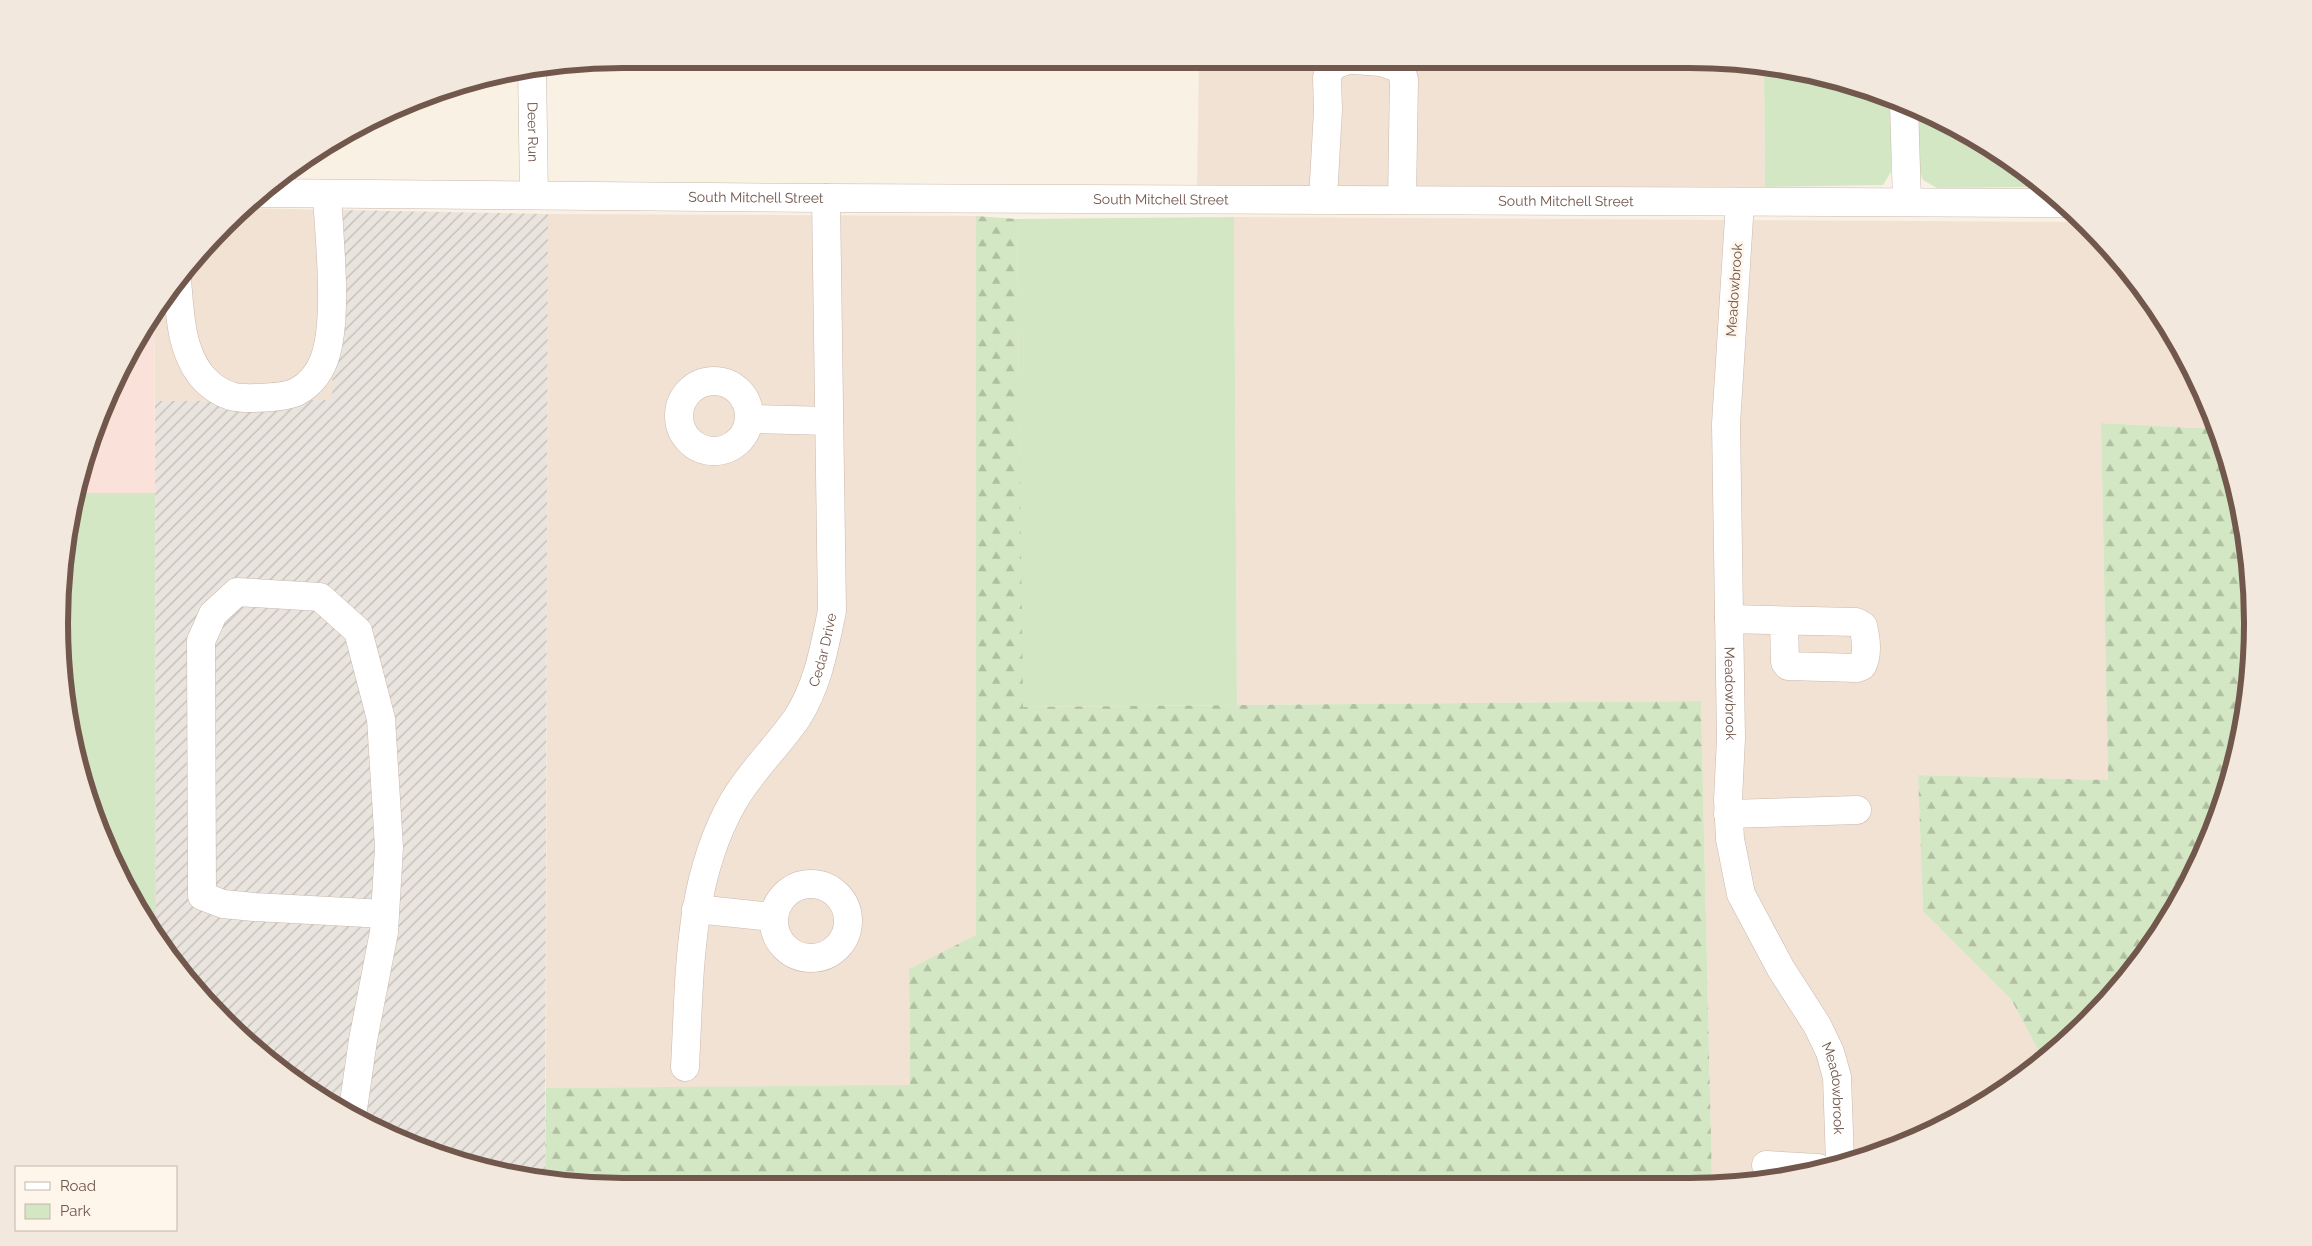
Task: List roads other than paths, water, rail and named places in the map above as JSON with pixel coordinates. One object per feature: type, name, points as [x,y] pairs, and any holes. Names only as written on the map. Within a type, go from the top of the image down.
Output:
[{"type":"street","points":[[1323,199],[1328,110],[1327,77],[1331,68]]},
{"type":"street","points":[[1399,68],[1404,79],[1402,200]]},
{"type":"street","name":"Deer Run","points":[[532,75],[534,195]]},
{"type":"street","points":[[1904,111],[1907,202]]},
{"type":"street","name":"South Mitchell Street","points":[[271,193],[826,198],[2052,203]]},
{"type":"street","points":[[178,290],[183,338],[200,373],[213,388],[232,396],[276,396],[297,392],[314,380],[324,359],[330,334],[332,307],[327,194]]},
{"type":"street","name":"Cedar Drive","points":[[685,1067],[696,910],[709,853],[733,801],[797,718],[811,694],[821,666],[832,611],[826,198]]},
{"type":"street","name":"Meadowbrook","points":[[1740,202],[1726,424],[1731,738],[1728,814],[1733,863],[1741,894],[1781,969],[1816,1025],[1830,1052],[1837,1077],[1840,1158]]},
{"type":"street","points":[[750,419],[829,421]]},
{"type":"street","points":[[353,1108],[363,1040],[384,932],[389,847],[382,719],[358,631],[320,597],[237,592],[213,614],[201,641],[202,896],[231,905],[385,914]]},
{"type":"street","points":[[1729,620],[1784,621]]},
{"type":"street","points":[[1728,814],[1857,810]]},
{"type":"street","points":[[696,910],[773,917]]},
{"type":"street","points":[[1766,1165],[1801,1167]]}]
